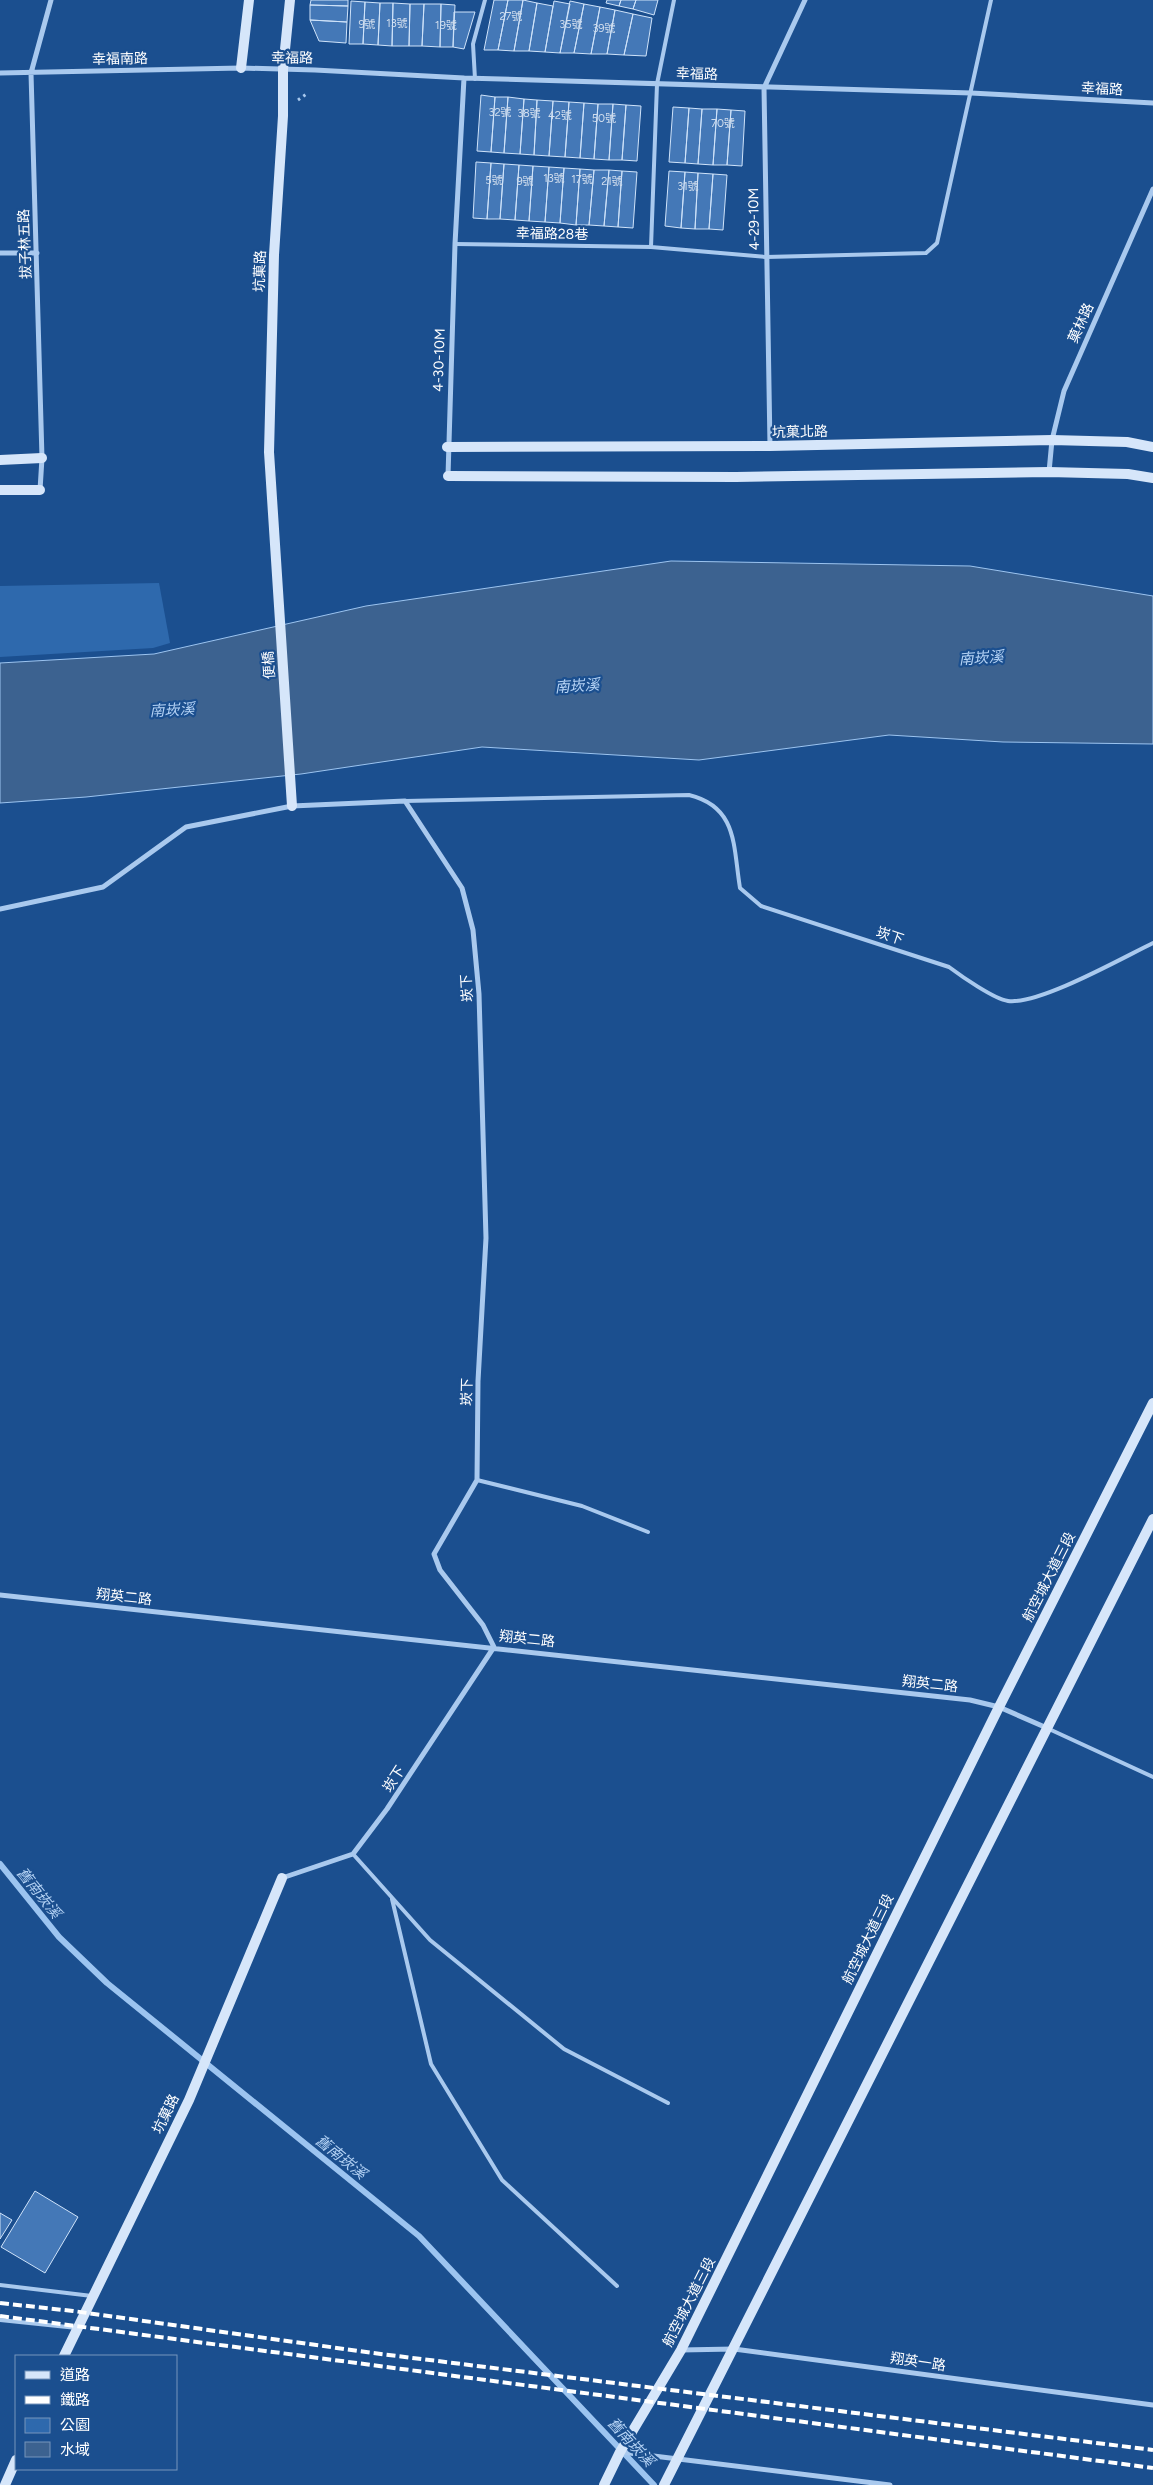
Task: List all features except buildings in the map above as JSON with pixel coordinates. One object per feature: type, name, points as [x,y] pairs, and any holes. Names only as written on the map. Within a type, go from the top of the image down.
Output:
[{"type":"street","name":"拔子林五路","points":[[40,490],[42,458],[31,73],[51,0]]},
{"type":"street","points":[[241,68],[249,0]]},
{"type":"street","name":"坑菓路","points":[[274,544],[269,452],[274,255],[283,116],[283,69],[290,0]]},
{"type":"street","name":"4-29-10M","points":[[770,446],[764,88],[805,0]]},
{"type":"street","name":"幸福南路","points":[[0,73],[241,68]]},
{"type":"street","name":"幸福路","points":[[241,68],[464,78],[971,93],[1153,103]]},
{"type":"street","points":[[455,244],[464,78]]},
{"type":"street","name":"菓林路","points":[[1049,472],[1052,440],[1064,391],[1153,189]]},
{"type":"street","name":"4-30-10M","points":[[448,476],[447,447],[455,244]]},
{"type":"street","points":[[0,253],[37,253]]},
{"type":"street","name":"坑菓北路","points":[[447,447],[770,446],[1052,440],[1127,442],[1153,447]]},
{"type":"street","points":[[0,460],[42,458]]},
{"type":"street","points":[[448,476],[736,477],[1049,472],[1128,474],[1153,478]]},
{"type":"street","points":[[0,490],[40,490]]},
{"type":"street","name":"便橋","points":[[274,544],[292,806]]},
{"type":"street","name":"崁下","points":[[0,909],[104,887],[186,827],[292,806],[405,800],[462,888],[473,930],[479,994],[486,1238],[478,1381],[477,1480],[434,1554],[440,1570],[483,1626],[494,1647],[387,1809],[353,1854]]},
{"type":"street","name":"航空城大道三段","points":[[604,2485],[620,2452],[680,2350],[998,1707],[1153,1403]]},
{"type":"street","points":[[664,2485],[1153,1519]]},
{"type":"street","name":"翔英二路","points":[[0,1595],[970,1700],[998,1707],[1047,1728]]},
{"type":"street","points":[[282,1878],[353,1854]]},
{"type":"street","name":"坑菓路","points":[[64,2355],[189,2100],[282,1878]]},
{"type":"street","name":"翔英一路","points":[[680,2350],[734,2348],[1153,2405]]},
{"type":"street","points":[[620,2452],[678,2457],[890,2485]]},
{"type":"street","points":[[5,2485],[15,2462]]},
{"type":"lane","points":[[475,78],[474,44],[485,0]]},
{"type":"lane","points":[[651,247],[657,84],[674,0]]},
{"type":"lane","name":"幸福路28巷","points":[[455,244],[651,247],[766,257],[895,256],[926,253],[937,243],[991,0]]},
{"type":"lane","name":"崁下","points":[[405,800],[689,795],[705,799],[715,805],[725,816],[740,888],[761,906],[949,967],[969,982],[1008,1001],[1042,996],[1153,944]]},
{"type":"lane","points":[[477,1480],[582,1506],[648,1532]]},
{"type":"lane","points":[[1047,1728],[1153,1777]]},
{"type":"lane","points":[[353,1854],[430,1940],[564,2049],[668,2103]]},
{"type":"lane","points":[[392,1899],[431,2064],[502,2180],[617,2286]]},
{"type":"lane","points":[[0,2285],[92,2296]]},
{"type":"lane","points":[[0,2320],[77,2328]]},
{"type":"green space","points":[[159,583],[170,643],[153,648],[0,657],[0,586]]},
{"type":"water","name":"南崁溪","points":[[671,561],[970,566],[1153,596],[1153,744],[1003,742],[889,735],[699,760],[482,747],[301,774],[86,797],[0,803],[0,663],[154,654],[366,606]]},
{"type":"waterway","name":"舊南崁溪","points":[[0,1864],[59,1937],[107,1983],[419,2236],[654,2485]]},
{"type":"railway","points":[[0,2303],[73,2311],[373,2353],[1153,2450]]},
{"type":"railway","points":[[0,2316],[1153,2468]]}]
